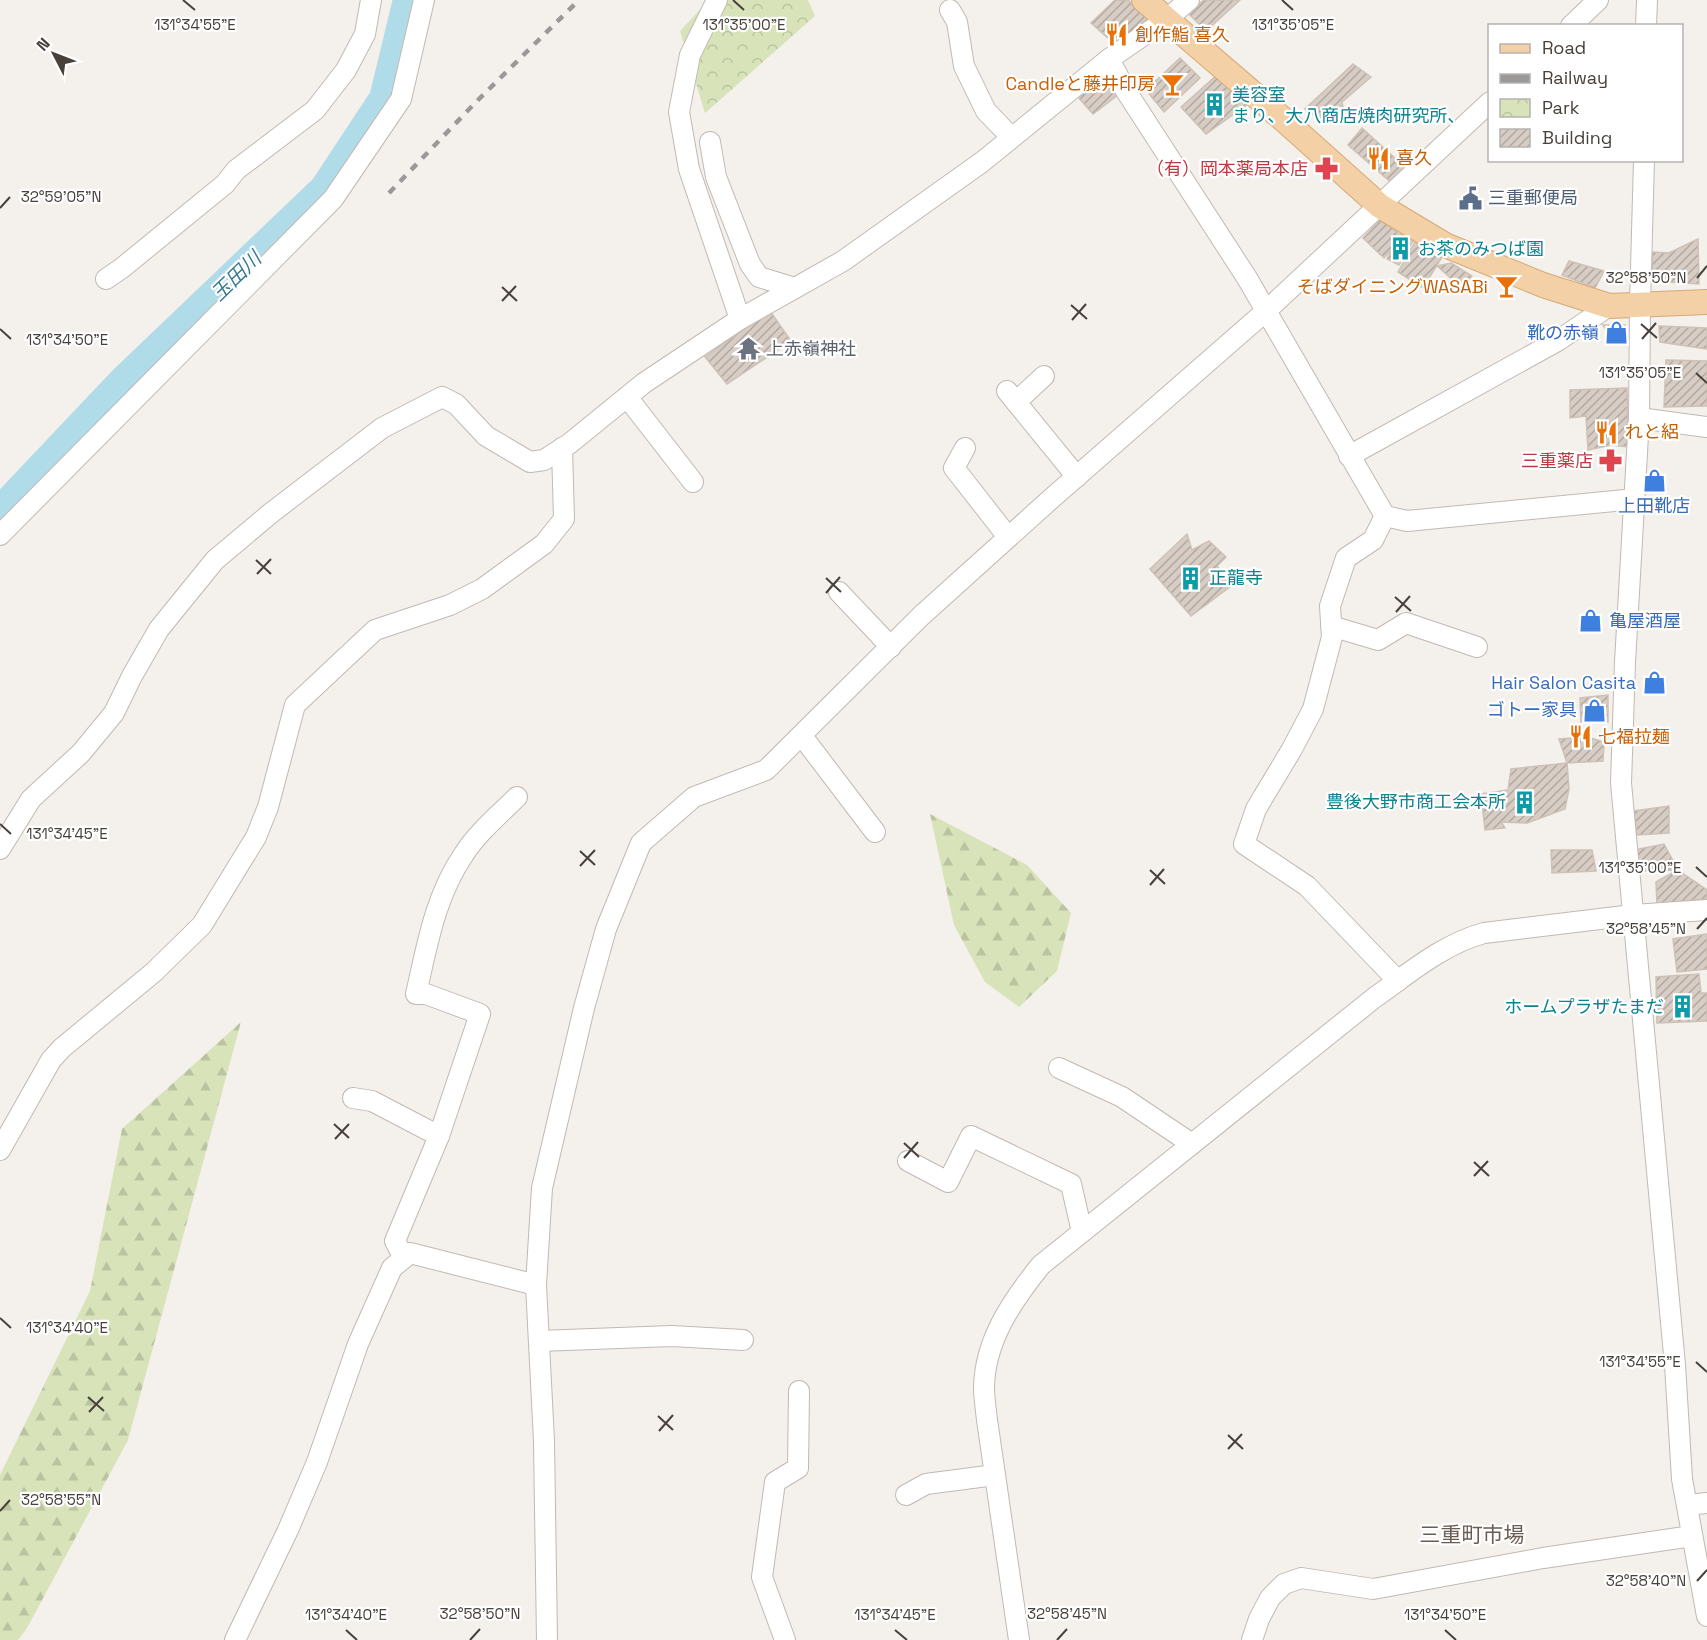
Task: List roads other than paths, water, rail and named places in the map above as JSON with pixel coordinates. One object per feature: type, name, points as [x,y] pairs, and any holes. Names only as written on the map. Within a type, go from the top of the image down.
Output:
[{"type":"main road","points":[[1144,0],[1380,206],[1455,249],[1543,285],[1609,306],[1707,302]]},
{"type":"street","points":[[106,279],[225,184],[236,170],[315,110],[346,70],[365,34],[371,0]]},
{"type":"street","points":[[0,536],[333,199],[401,99],[424,0]]},
{"type":"street","points":[[717,0],[690,55],[679,112],[689,169],[740,319]]},
{"type":"street","points":[[0,849],[31,799],[81,753],[114,713],[159,629],[215,560],[271,513],[382,428],[442,396],[456,404],[486,436],[530,462],[544,460],[644,383],[740,319],[843,261],[982,162],[1109,59],[1166,21],[1189,0]]},
{"type":"street","points":[[1573,24],[1598,0]]},
{"type":"street","points":[[1646,24],[1647,0]]},
{"type":"street","points":[[950,10],[957,22],[964,66],[986,111],[1011,137]]},
{"type":"street","points":[[1109,59],[1126,91],[1247,278],[1348,456],[1385,516],[1407,521],[1635,499]]},
{"type":"street","points":[[547,1640],[544,1441],[536,1285],[542,1188],[584,1008],[606,929],[642,843],[694,797],[766,770],[921,616],[1266,311],[1488,104]]},
{"type":"street","points":[[710,142],[716,177],[750,264],[759,277],[795,288]]},
{"type":"street","points":[[1644,162],[1639,418],[1625,662],[1622,783],[1674,1353],[1682,1479],[1707,1616]]},
{"type":"street","points":[[1348,456],[1559,340],[1609,306]]},
{"type":"street","points":[[1044,376],[1011,397],[1077,477]]},
{"type":"street","points":[[627,397],[693,482]]},
{"type":"street","points":[[1639,418],[1707,427]]},
{"type":"street","points":[[0,1149],[51,1060],[154,972],[202,925],[256,837],[264,817],[295,705],[375,630],[450,605],[482,589],[544,544],[564,519],[562,448]]},
{"type":"street","points":[[965,448],[954,468],[1008,537]]},
{"type":"street","points":[[1385,516],[1373,540],[1346,558],[1330,606],[1332,637],[1314,709],[1256,809],[1244,844],[1307,886],[1398,981]]},
{"type":"street","points":[[838,592],[891,647]]},
{"type":"street","points":[[1331,626],[1378,640],[1406,622],[1477,647]]},
{"type":"street","points":[[802,736],[875,832]]},
{"type":"street","points":[[404,1258],[395,1241],[439,1136],[480,1014],[426,994],[416,994],[437,906],[462,856],[479,834],[517,797]]},
{"type":"street","points":[[1019,1640],[984,1387],[989,1350],[1004,1317],[1019,1292],[1041,1265],[1374,998],[1465,938],[1484,933],[1633,915],[1707,910]]},
{"type":"street","points":[[1059,1068],[1122,1097],[1192,1144]]},
{"type":"street","points":[[353,1098],[372,1101],[439,1136]]},
{"type":"street","points":[[908,1161],[948,1182],[971,1136],[1071,1184],[1082,1232]]},
{"type":"street","points":[[235,1640],[288,1530],[317,1462],[358,1344],[392,1268],[410,1253],[536,1285]]},
{"type":"street","points":[[539,1341],[672,1336],[743,1340]]},
{"type":"street","points":[[785,1640],[762,1577],[775,1482],[798,1468],[799,1391]]},
{"type":"street","points":[[906,1495],[926,1484],[995,1474]]},
{"type":"street","points":[[1687,1505],[1707,1503]]},
{"type":"street","points":[[1252,1640],[1259,1619],[1270,1598],[1284,1584],[1302,1578],[1373,1589],[1543,1558],[1692,1536]]},
{"type":"waterway","name":"玉田川","points":[[0,514],[125,382],[326,190],[386,99],[410,0]]},
{"type":"railway","points":[[389,193],[476,102],[579,0]]},
{"type":"place","name":"創作鮨 喜久","points":[[1117,35]]},
{"type":"place","name":"Candleと藤井印房","points":[[1173,84]]},
{"type":"place","name":"美容室 まり、大八商店焼肉研究所、","points":[[1214,105]]},
{"type":"place","name":"喜久","points":[[1378,158]]},
{"type":"place","name":"（有）岡本薬局本店","points":[[1326,169]]},
{"type":"place","name":"三重郵便局","points":[[1470,198]]},
{"type":"place","name":"お茶のみつば園","points":[[1400,249]]},
{"type":"place","name":"そばダイニングWASABi","points":[[1506,287]]},
{"type":"place","name":"靴の赤嶺","points":[[1617,333]]},
{"type":"place","name":"上赤嶺神社","points":[[748,349]]},
{"type":"place","name":"れと絽","points":[[1607,432]]},
{"type":"place","name":"三重薬店","points":[[1611,461]]},
{"type":"place","name":"上田靴店","points":[[1654,480]]},
{"type":"place","name":"正龍寺","points":[[1191,578]]},
{"type":"place","name":"亀屋酒屋","points":[[1591,621]]},
{"type":"place","name":"Hair Salon Casita","points":[[1654,683]]},
{"type":"place","name":"ゴトー家具","points":[[1595,710]]},
{"type":"place","name":"七福拉麺","points":[[1580,737]]},
{"type":"place","name":"豊後大野市商工会本所","points":[[1524,802]]},
{"type":"place","name":"ホームプラザたまだ","points":[[1682,1007]]},
{"type":"district","name":"三重町市場","points":[[1472,1535]]}]
